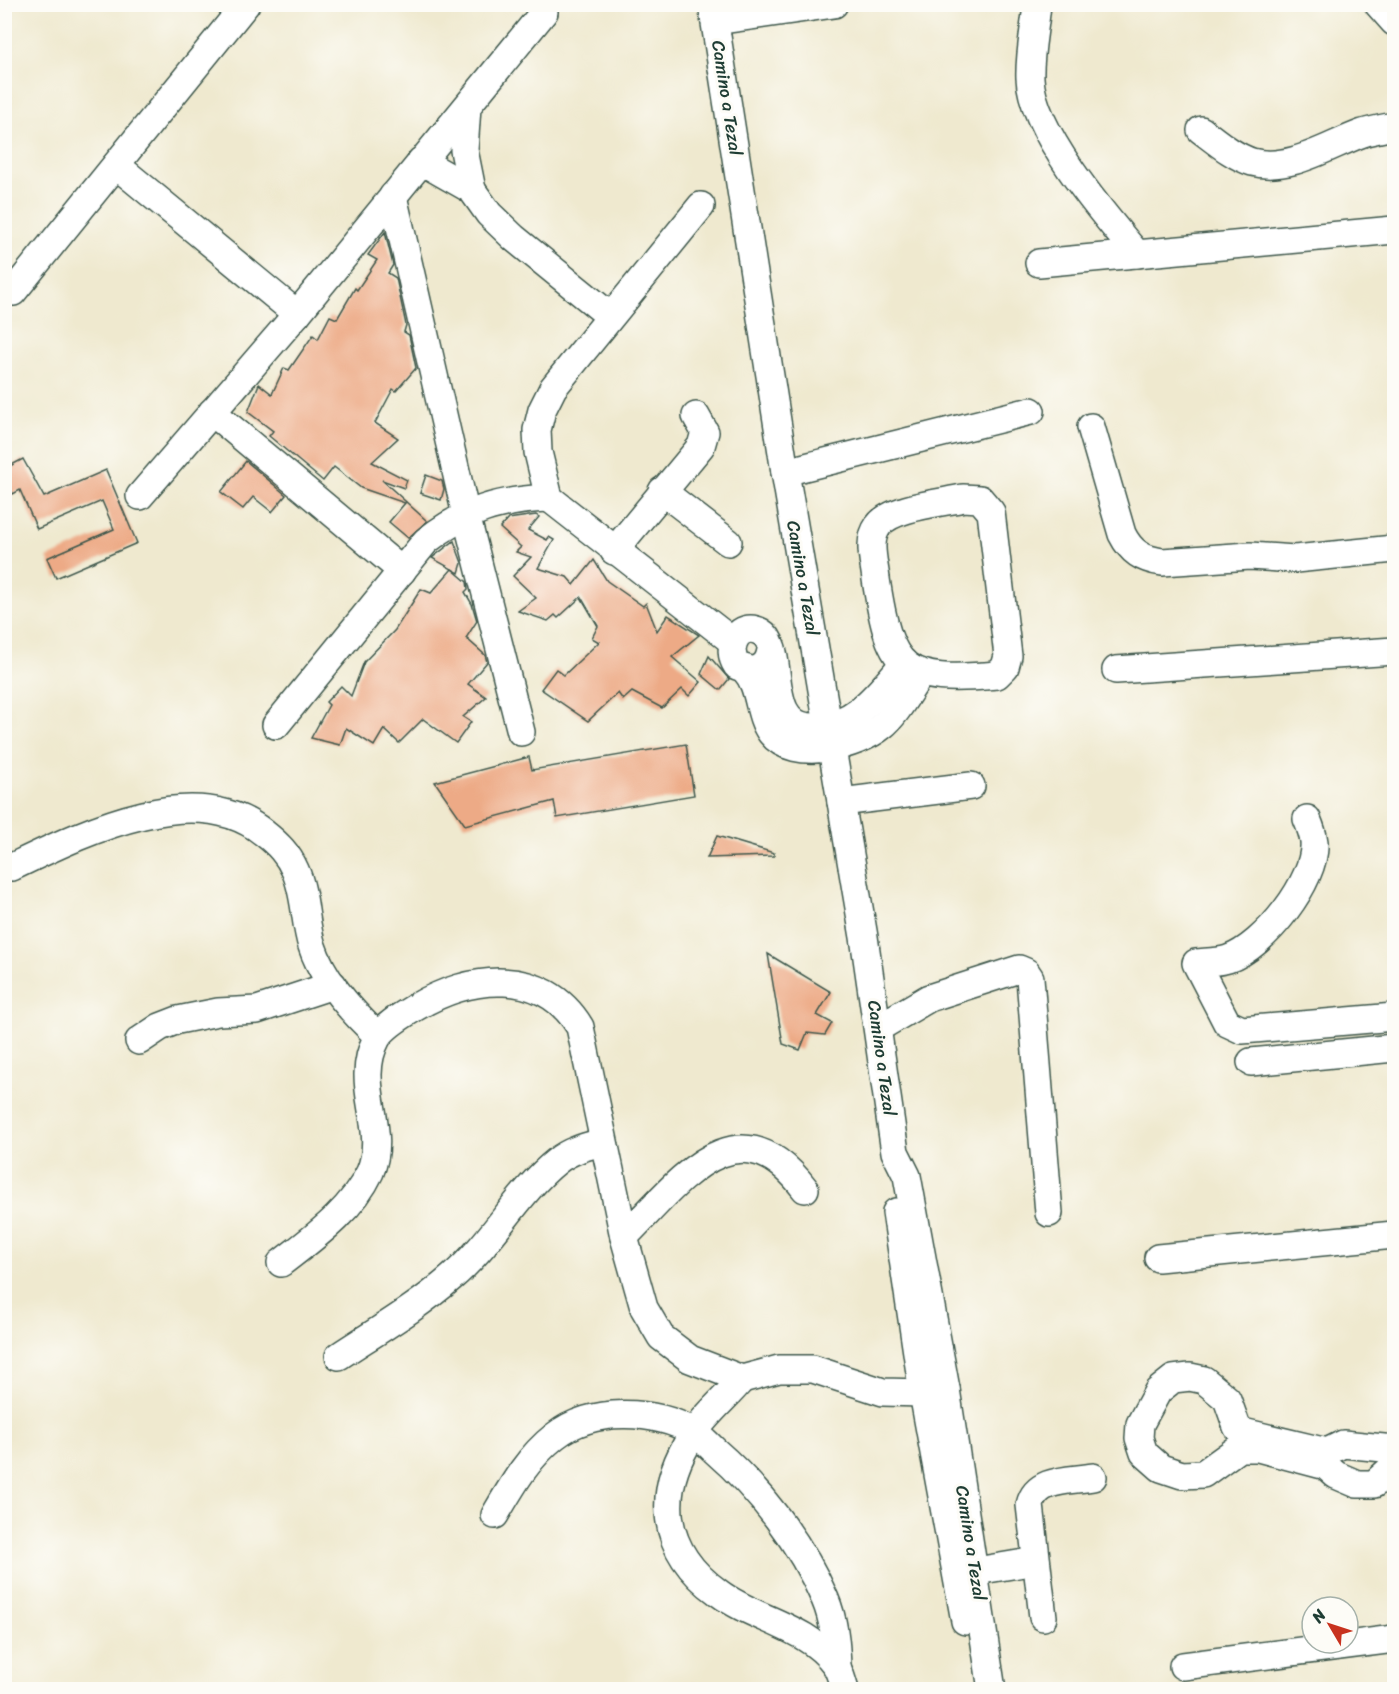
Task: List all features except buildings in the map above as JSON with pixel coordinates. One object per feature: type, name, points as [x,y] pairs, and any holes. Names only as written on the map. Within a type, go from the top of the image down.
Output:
[{"type":"street","points":[[13,292],[246,4]]},
{"type":"street","points":[[713,13],[834,4]]},
{"type":"street","points":[[1037,4],[1030,79],[1040,116],[1084,191],[1137,254]]},
{"type":"street","points":[[1378,4],[1395,22]]},
{"type":"street","points":[[140,496],[297,314],[544,12]]},
{"type":"street","name":"Camino a Tezal","points":[[713,13],[785,472],[878,1028],[895,1152],[907,1176],[934,1391],[976,1689]]},
{"type":"street","points":[[467,107],[464,150],[472,190],[489,214],[514,238],[610,316]]},
{"type":"street","points":[[1201,130],[1230,152],[1252,162],[1272,165],[1295,160],[1366,132],[1395,126]]},
{"type":"street","points":[[421,161],[472,190]]},
{"type":"street","points":[[116,165],[297,314]]},
{"type":"street","points":[[393,196],[466,515],[521,732]]},
{"type":"street","points":[[701,206],[553,388],[542,410],[537,430],[538,452],[549,498],[732,641]]},
{"type":"street","points":[[1039,263],[1395,230]]},
{"type":"street","points":[[785,472],[1032,411]]},
{"type":"street","points":[[212,412],[402,571]]},
{"type":"street","points":[[614,551],[704,440],[705,432],[696,416]]},
{"type":"street","points":[[1090,427],[1122,534],[1128,546],[1149,560],[1162,562],[1250,556],[1295,559],[1395,549]]},
{"type":"street","points":[[662,491],[728,542]]},
{"type":"street","points":[[276,725],[426,541],[446,525],[488,505],[521,499],[549,498]]},
{"type":"street","points":[[963,498],[980,499],[991,512],[1008,656],[1005,667],[997,675],[950,679],[913,668],[888,638],[871,540],[878,525],[891,514],[963,498]]},
{"type":"street","points":[[831,738],[803,727],[791,718],[783,706],[769,640],[761,632],[750,630],[740,633],[732,641],[730,650],[732,659],[754,681],[761,717],[773,735],[792,748],[831,738],[913,668]]},
{"type":"street","points":[[745,670],[754,671],[763,667],[769,660],[771,650]]},
{"type":"street","points":[[1116,670],[1395,651]]},
{"type":"street","points":[[841,802],[971,786]]},
{"type":"street","points":[[12,867],[94,831],[143,816],[180,808],[213,810],[254,824],[283,848],[296,871],[307,910],[312,946],[333,985],[349,1010],[378,1036]]},
{"type":"street","points":[[1307,819],[1314,842],[1309,867],[1291,904],[1267,935],[1229,959],[1196,963],[1227,1023],[1242,1030],[1392,1014]]},
{"type":"street","points":[[878,1028],[929,998],[1018,969],[1026,972],[1030,978],[1049,1213]]},
{"type":"street","points":[[281,1263],[326,1228],[356,1194],[370,1171],[376,1139],[367,1086],[368,1061],[378,1036],[398,1017],[430,998],[469,984],[512,981],[552,995],[570,1010],[580,1027],[624,1237],[644,1308],[661,1337],[690,1359],[742,1379],[780,1370],[813,1369],[883,1392],[934,1391]]},
{"type":"street","points":[[139,1041],[160,1027],[178,1020],[218,1012],[257,1010],[333,985]]},
{"type":"street","points":[[1251,1062],[1395,1048]]},
{"type":"street","points":[[339,1356],[413,1307],[453,1277],[492,1237],[558,1160],[581,1148],[603,1142]]},
{"type":"street","points":[[624,1237],[684,1176],[709,1157],[731,1148],[758,1150],[780,1161],[805,1189]]},
{"type":"street","points":[[1158,1258],[1395,1234]]},
{"type":"street","points":[[1395,1449],[1342,1444],[1327,1452],[1243,1432],[1236,1427],[1227,1399],[1204,1380],[1190,1377],[1173,1379],[1158,1390],[1140,1424],[1139,1438],[1144,1453],[1161,1468],[1182,1476],[1203,1474],[1239,1448],[1258,1448],[1326,1466],[1336,1475],[1357,1484],[1374,1484],[1395,1466]]},
{"type":"street","points":[[742,1379],[694,1432],[676,1465],[669,1494],[667,1517],[676,1544],[695,1571],[718,1593],[801,1634],[841,1678]]},
{"type":"street","name":"Camino a Tezal","points":[[934,1391],[976,1571],[992,1689]]},
{"type":"street","points":[[495,1515],[531,1458],[556,1435],[585,1421],[612,1415],[651,1416],[694,1432],[751,1487],[795,1544],[825,1600],[835,1633],[841,1678]]},
{"type":"street","points":[[1043,1617],[1029,1505],[1032,1494],[1041,1485],[1093,1477]]},
{"type":"street","points":[[976,1571],[1036,1561]]},
{"type":"street","points":[[1183,1666],[1395,1639]]}]
